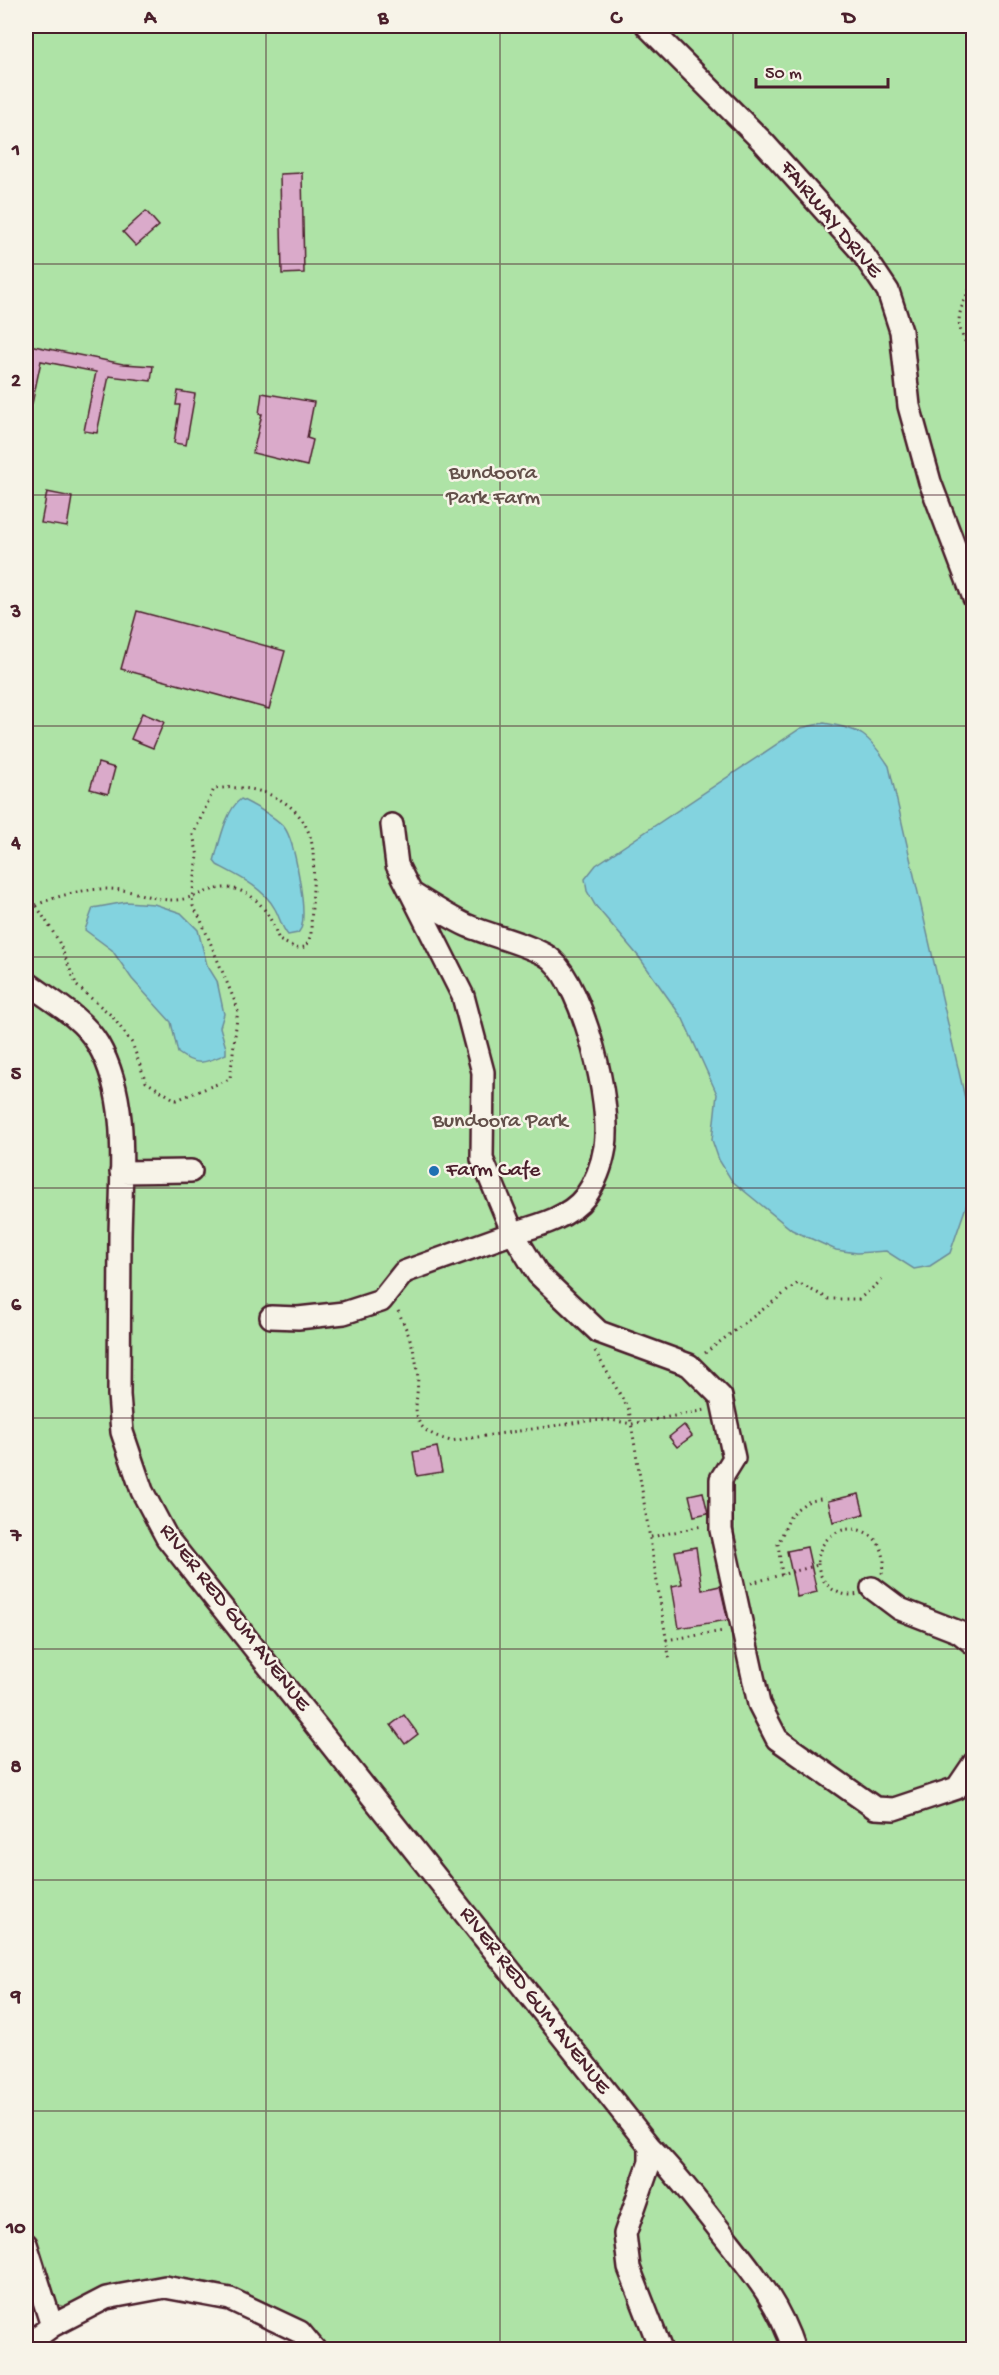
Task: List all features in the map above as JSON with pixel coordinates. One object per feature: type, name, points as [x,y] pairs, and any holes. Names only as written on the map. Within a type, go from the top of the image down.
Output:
[{"type":"street","name":"FAIRWAY DRIVE","points":[[647,26],[764,143],[861,251],[888,291],[901,331],[909,406],[930,482],[974,598]]},
{"type":"street","points":[[392,825],[398,865],[463,996],[483,1072],[482,1159],[513,1233],[538,1274],[599,1332],[689,1365],[721,1397],[734,1458],[721,1479],[721,1522],[759,1704],[777,1739],[875,1808],[894,1809],[957,1788],[974,1764]]},
{"type":"street","points":[[271,1317],[298,1318],[345,1313],[381,1301],[404,1272],[571,1211],[584,1198],[598,1177],[605,1145],[603,1093],[585,1018],[563,972],[548,956],[467,926],[411,893]]},
{"type":"street","name":"RIVER RED GUM AVENUE","points":[[26,982],[77,1019],[97,1042],[111,1072],[119,1104],[121,1172],[119,1395],[122,1432],[142,1491],[168,1538],[650,2147],[672,2169],[765,2288],[785,2322],[794,2349]]},
{"type":"street","points":[[121,1172],[191,1171]]},
{"type":"street","points":[[872,1588],[900,1609],[959,1632],[974,1644]]},
{"type":"street","points":[[650,2147],[650,2162],[625,2234],[629,2268],[660,2349]]},
{"type":"street","points":[[26,2244],[52,2325]]},
{"type":"street","points":[[26,2345],[52,2325],[106,2298],[165,2287],[230,2299],[300,2332],[315,2349]]},
{"type":"path","points":[[972,284],[958,317],[963,339],[974,358]]},
{"type":"path","points":[[26,901],[36,905],[58,940],[77,986],[112,1016],[132,1043],[146,1082],[176,1100],[230,1079],[238,1009],[193,906],[192,897],[198,856],[193,835],[214,789],[231,786],[271,794],[295,808],[310,832],[313,853],[311,935],[306,947],[296,948],[279,940],[272,921],[260,903],[241,891],[220,887],[192,897],[173,901],[120,890],[96,889],[52,898],[36,905]]},
{"type":"path","points":[[689,1365],[798,1283],[829,1299],[859,1299],[882,1280]]},
{"type":"path","points":[[389,1291],[413,1343],[419,1384],[415,1405],[421,1426],[428,1434],[451,1441],[586,1421],[611,1420],[632,1424],[723,1407]]},
{"type":"path","points":[[587,1321],[590,1343],[629,1410],[670,1662]]},
{"type":"path","points":[[782,1575],[777,1552],[778,1544],[790,1517],[796,1509],[807,1502],[825,1498]]},
{"type":"path","points":[[651,1537],[721,1522]]},
{"type":"path","points":[[855,1528],[868,1533],[878,1541],[884,1552],[885,1566],[881,1578],[872,1588],[861,1594],[848,1595],[835,1592],[825,1583],[818,1564],[822,1546],[830,1536],[842,1530],[855,1528]]},
{"type":"path","points":[[734,1588],[818,1564]]},
{"type":"path","points":[[666,1640],[742,1628]]},
{"type":"green space","name":"Bundoora Park","points":[[26,26],[973,26],[973,2349],[330,2349],[298,2322],[279,2310],[238,2290],[216,2284],[174,2280],[67,2308],[56,2304],[26,2218]]},
{"type":"water","points":[[824,723],[847,728],[862,735],[869,740],[889,766],[973,1133],[973,1186],[950,1253],[930,1266],[914,1269],[886,1251],[857,1253],[836,1250],[792,1230],[732,1181],[719,1160],[712,1140],[717,1094],[683,1019],[639,957],[595,905],[587,891],[585,879],[596,865],[801,728]]},
{"type":"water","points":[[241,799],[276,819],[288,834],[299,874],[303,916],[302,926],[298,933],[288,935],[275,909],[264,895],[250,883],[217,865],[214,861],[227,819]]},
{"type":"water","points":[[126,902],[154,904],[181,913],[198,930],[207,965],[217,981],[224,1014],[220,1027],[226,1054],[212,1060],[196,1062],[178,1053],[171,1022],[132,979],[112,950],[85,930],[93,908]]},
{"type":"building","points":[[302,173],[304,273],[282,274],[280,174]]},
{"type":"building","points":[[146,211],[159,226],[136,246],[123,232]]},
{"type":"building","points":[[29,345],[123,364],[153,366],[151,381],[109,376],[97,433],[84,431],[96,372],[41,361],[32,404],[26,403],[26,363]]},
{"type":"building","points":[[178,391],[195,394],[186,445],[174,443],[180,405],[176,405]]},
{"type":"building","points":[[262,393],[314,402],[307,438],[313,440],[307,466],[253,453],[262,414],[259,414]]},
{"type":"building","points":[[47,492],[72,497],[67,527],[41,523]]},
{"type":"building","points":[[137,611],[285,651],[269,709],[121,669]]},
{"type":"building","points":[[142,713],[164,722],[153,748],[131,739]]},
{"type":"building","points":[[98,763],[115,768],[108,794],[90,789]]},
{"type":"building","points":[[684,1425],[692,1436],[677,1447],[669,1437]]},
{"type":"building","points":[[437,1447],[442,1472],[417,1476],[413,1452]]},
{"type":"building","points":[[703,1492],[708,1513],[694,1516],[689,1495]]},
{"type":"building","points":[[859,1494],[864,1514],[833,1522],[828,1501]]},
{"type":"building","points":[[696,1547],[702,1590],[720,1586],[728,1620],[679,1628],[672,1586],[682,1584],[675,1551]]},
{"type":"building","points":[[807,1547],[817,1592],[797,1597],[787,1551]]},
{"type":"building","points":[[404,1715],[418,1734],[405,1744],[391,1725]]},
{"type":"place","name":"Farm Cafe","points":[[434,1171]]},
{"type":"park label","name":"Bundoora Park Farm","points":[[493,486]]}]
